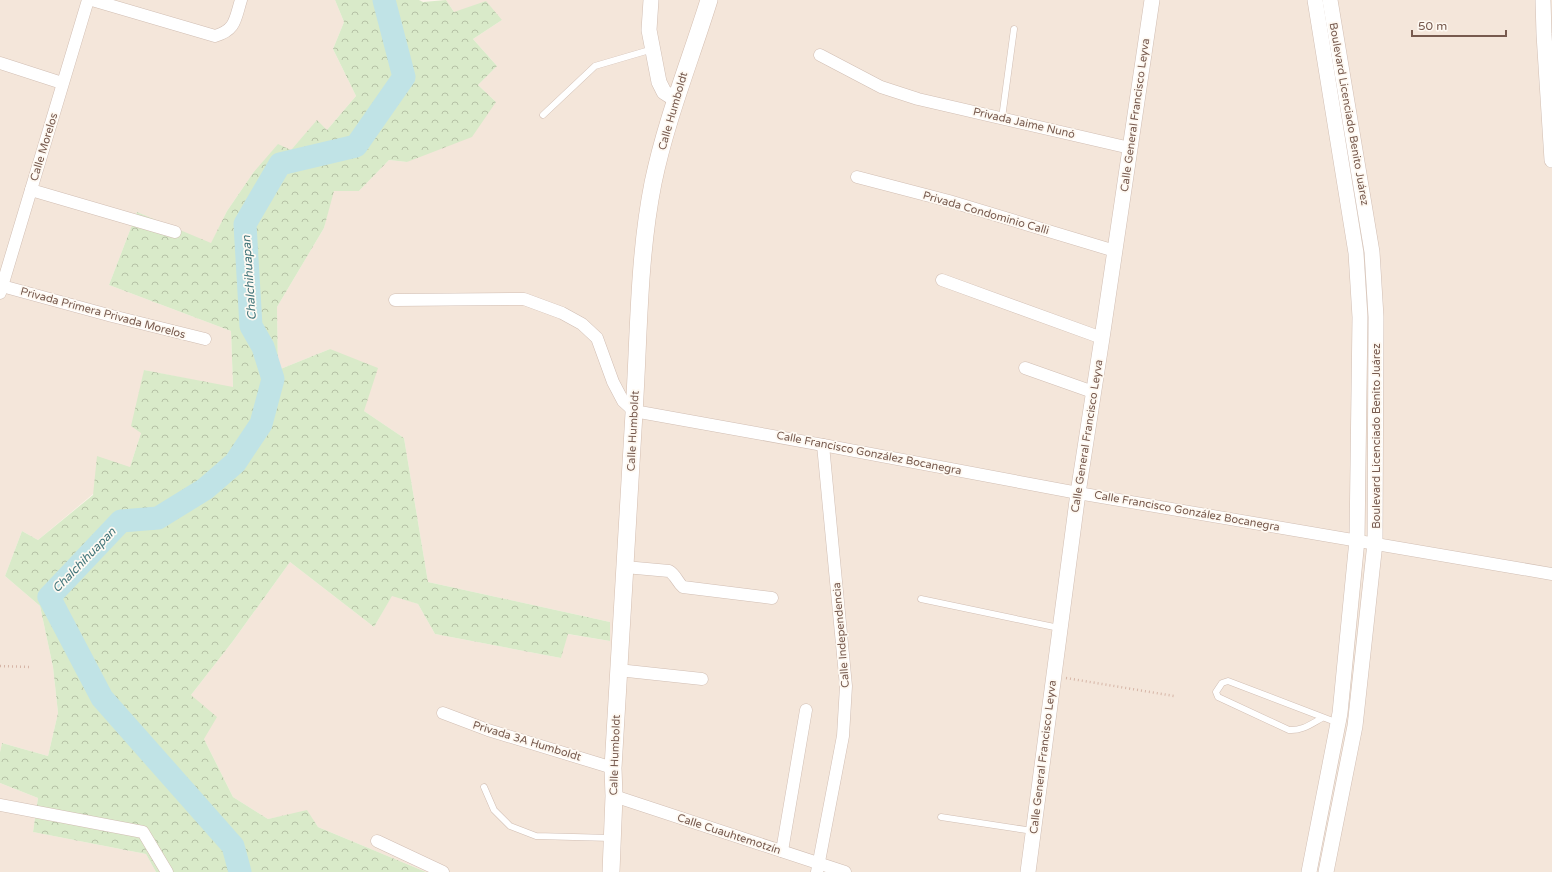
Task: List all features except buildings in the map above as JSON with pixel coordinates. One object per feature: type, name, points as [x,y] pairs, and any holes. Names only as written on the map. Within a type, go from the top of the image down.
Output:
[{"type":"main road","name":"Calle Humboldt","points":[[611,872],[614,796],[613,768],[618,670],[634,411],[640,274],[645,229],[653,182],[675,99],[709,0]]},
{"type":"street","name":"Calle Morelos","points":[[1,290],[88,0]]},
{"type":"street","points":[[92,0],[215,36],[226,33],[232,26],[241,0]]},
{"type":"street","points":[[651,0],[649,30],[659,82],[664,92],[675,99]]},
{"type":"street","name":"Calle General Francisco Leyva","points":[[1028,872],[1078,493],[1152,0]]},
{"type":"street","name":"Boulevard Licenciado Benito Juárez","points":[[1309,872],[1338,723],[1357,540],[1360,317],[1356,253],[1315,0]]},
{"type":"street","name":"Boulevard Licenciado Benito Juárez","points":[[1326,872],[1355,726],[1375,543],[1376,317],[1372,252],[1330,0]]},
{"type":"street","points":[[1543,0],[1552,160]]},
{"type":"street","name":"Privada Jaime Nunó","points":[[820,55],[881,87],[918,99],[1130,148]]},
{"type":"street","points":[[0,64],[62,83]]},
{"type":"street","name":"Privada Condominio Calli","points":[[857,178],[949,201],[1115,251]]},
{"type":"street","points":[[31,190],[175,232]]},
{"type":"street","points":[[1356,253],[1372,252]]},
{"type":"street","points":[[942,280],[1102,338]]},
{"type":"street","name":"Privada Primera Privada Morelos","points":[[1,290],[205,339]]},
{"type":"street","points":[[395,300],[524,299],[562,313],[582,324],[597,338],[613,382],[623,401],[634,411]]},
{"type":"street","points":[[1024,368],[1093,392]]},
{"type":"street","name":"Calle Francisco González Bocanegra","points":[[634,411],[823,444],[1078,493],[1552,574]]},
{"type":"street","name":"Calle Independencia","points":[[818,868],[843,736],[846,686],[823,444]]},
{"type":"street","points":[[624,567],[669,571],[674,574],[679,584],[684,587],[772,598]]},
{"type":"street","points":[[618,670],[702,679]]},
{"type":"street","points":[[782,851],[806,710]]},
{"type":"street","name":"Privada 3A Humboldt","points":[[443,713],[488,730],[613,768]]},
{"type":"street","name":"Calle Cuauhtemotzín","points":[[614,796],[782,851],[818,868],[845,872]]},
{"type":"street","points":[[0,805],[143,832],[167,872]]},
{"type":"street","points":[[377,840],[443,872]]},
{"type":"lane","points":[[1002,118],[1014,29]]},
{"type":"lane","points":[[543,114],[595,66],[653,49]]},
{"type":"lane","points":[[921,599],[1059,628]]},
{"type":"lane","points":[[1322,718],[1305,728],[1289,730],[1218,697],[1216,692],[1222,683],[1228,681],[1338,723]]},
{"type":"lane","points":[[484,787],[494,810],[510,826],[536,836],[612,838]]},
{"type":"lane","points":[[941,817],[1033,831]]},
{"type":"path","points":[[0,666],[31,667]]},
{"type":"path","points":[[1053,676],[1174,696]]},
{"type":"shaded area","points":[[0,0],[335,0],[344,22],[333,49],[356,96],[327,130],[317,121],[291,150],[253,173],[227,211],[211,244],[137,212],[109,285],[231,331],[233,388],[144,370],[141,433],[130,467],[93,494],[38,540],[22,531],[5,576],[40,606],[53,667],[58,713],[48,756],[2,743],[0,752]]},
{"type":"shaded area","points":[[446,0],[1552,0],[1552,872],[426,872],[318,827],[307,811],[268,819],[233,797],[204,739],[191,695],[233,641],[290,562],[374,627],[392,595],[418,604],[435,634],[561,658],[567,634],[610,641],[610,622],[428,582],[404,438],[364,411],[330,349],[278,370],[277,307],[324,228],[333,191],[359,191],[389,160],[407,162],[496,102],[478,85],[497,66],[473,39],[502,20],[454,12]]},
{"type":"shaded area","points":[[0,783],[38,798],[33,832],[146,854],[156,872],[0,872]]},
{"type":"green space","points":[[335,0],[419,0],[423,2],[446,0],[454,12],[486,1],[502,20],[473,39],[497,66],[478,85],[496,102],[472,137],[407,162],[389,160],[359,191],[334,191],[324,228],[277,307],[278,370],[330,349],[378,368],[364,411],[404,438],[428,582],[610,622],[610,641],[568,634],[561,658],[435,634],[418,604],[392,596],[374,627],[290,562],[233,641],[191,695],[217,717],[204,739],[233,797],[268,819],[307,810],[318,827],[426,872],[156,872],[146,854],[33,832],[38,798],[0,783],[0,752],[2,743],[48,756],[58,713],[53,667],[40,606],[5,576],[22,531],[38,540],[93,495],[97,456],[130,467],[141,433],[131,426],[144,370],[233,387],[231,331],[109,285],[137,212],[211,243],[227,211],[253,173],[278,144],[291,150],[317,120],[327,130],[356,96],[333,49],[344,22]]},
{"type":"waterway","name":"Chalchihuapan","points":[[240,872],[233,846],[102,698],[49,597],[121,521],[158,518],[205,489],[235,463],[261,424],[273,379],[263,347],[251,326],[245,224],[280,164],[356,146],[404,77],[384,0]]}]
